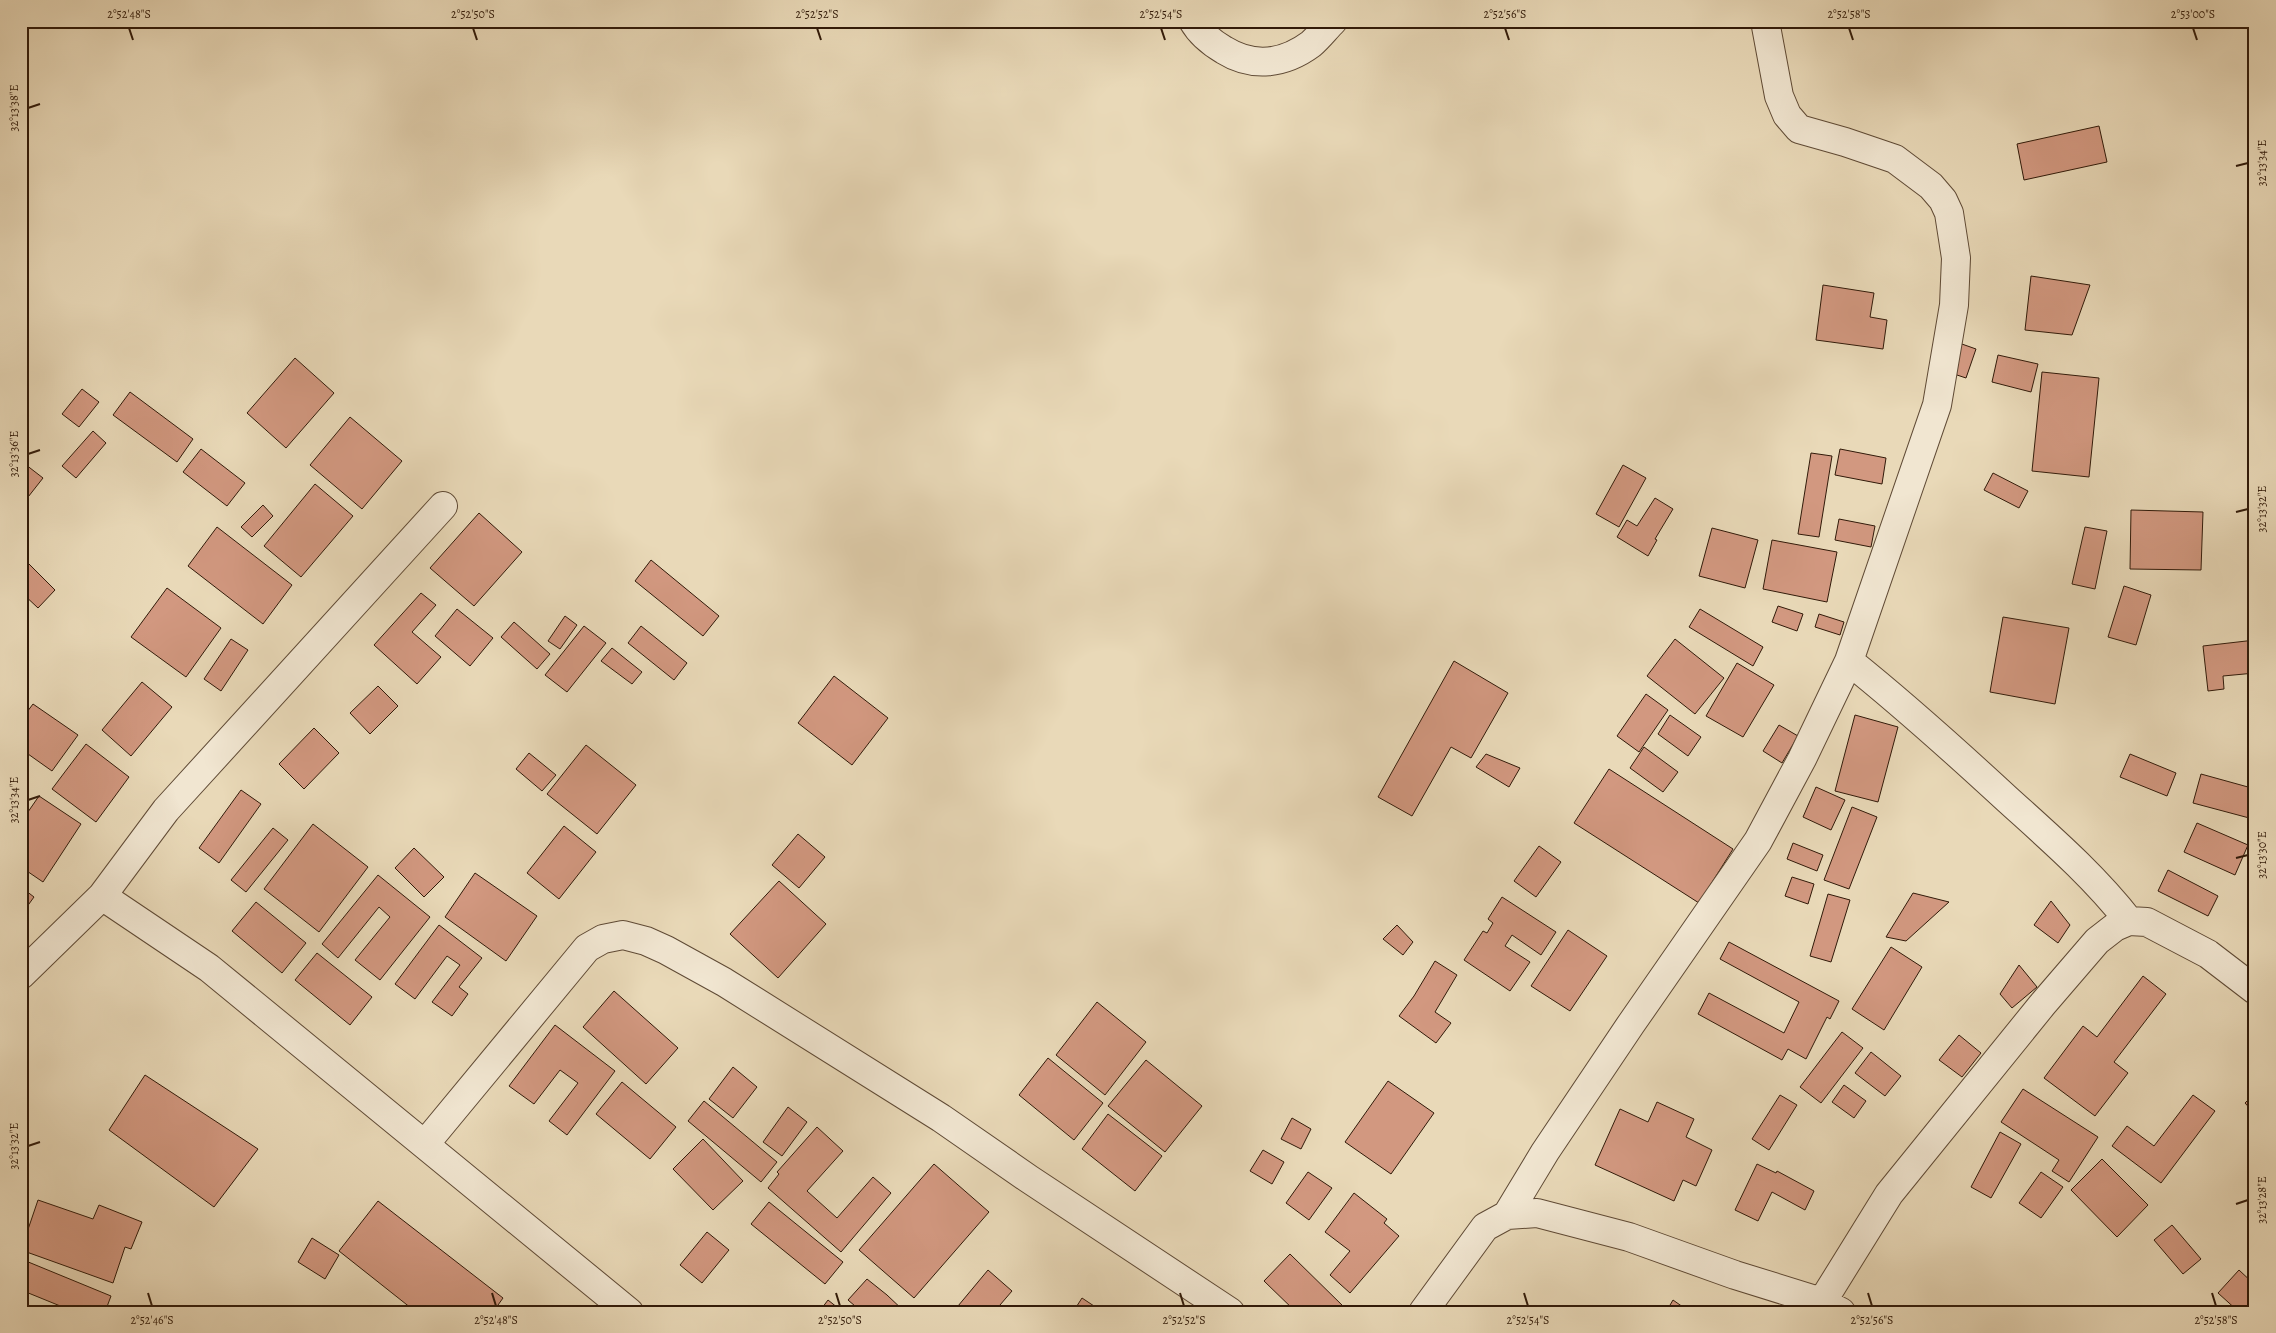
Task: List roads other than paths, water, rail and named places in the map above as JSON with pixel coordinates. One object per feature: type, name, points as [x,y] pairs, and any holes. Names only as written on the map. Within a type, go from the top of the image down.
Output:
[{"type":"street","points":[[1193,21],[1215,45],[1237,58],[1258,63],[1283,58],[1310,44],[1333,21]]},
{"type":"street","points":[[1508,1215],[1545,1152],[1758,841],[1802,759],[1849,661],[1937,405],[1954,305],[1956,258],[1952,227],[1943,200],[1916,173],[1895,159],[1799,129],[1787,115],[1779,96],[1765,21]]},
{"type":"street","points":[[21,975],[102,896],[166,810],[443,506]]},
{"type":"street","points":[[1849,661],[1915,714],[2078,864],[2109,896],[2128,921]]},
{"type":"street","points":[[102,896],[209,968],[629,1312]]},
{"type":"street","points":[[1423,1312],[1485,1227],[1508,1215],[1537,1213],[1629,1237],[1832,1307],[1889,1194],[1967,1095],[2097,941],[2115,926],[2128,921],[2147,922],[2208,954],[2255,990]]},
{"type":"street","points":[[425,1144],[586,948],[602,939],[624,934],[666,950],[724,982],[941,1118],[1029,1179],[1230,1312]]}]
